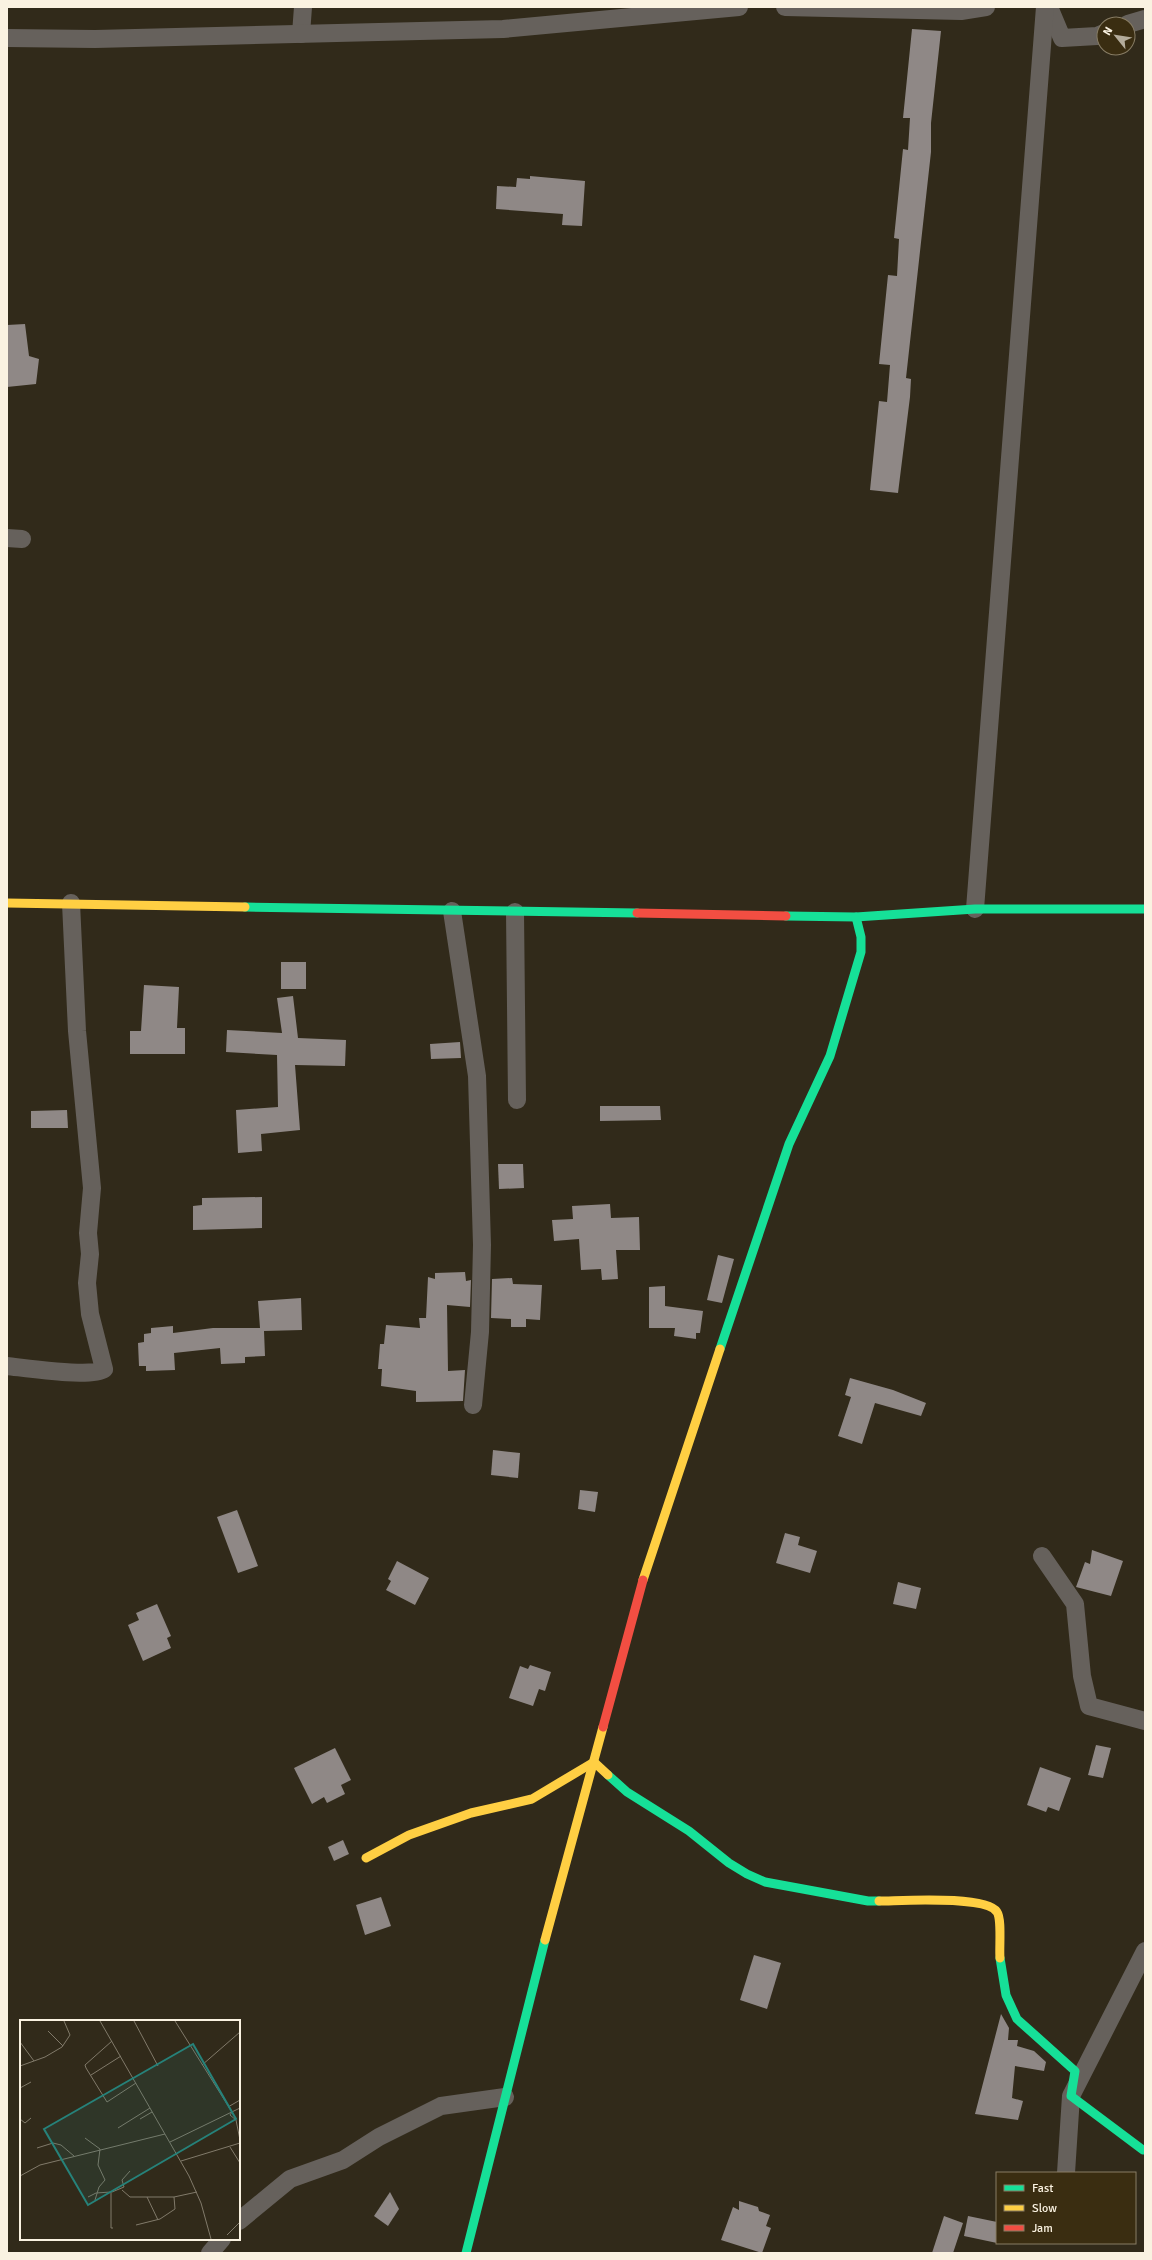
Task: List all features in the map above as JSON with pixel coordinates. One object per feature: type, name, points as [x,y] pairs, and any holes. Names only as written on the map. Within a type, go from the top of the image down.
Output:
[{"type":"main road","points":[[7,903],[71,903],[452,912],[856,917],[975,909],[1145,909]]},
{"type":"main road","points":[[466,2253],[539,1960],[648,1563],[789,1144],[830,1056],[861,952],[861,937],[856,917]]},
{"type":"main road","points":[[366,1858],[409,1835],[471,1813],[532,1800],[594,1762]]},
{"type":"main road","points":[[594,1762],[627,1792],[689,1831],[729,1863],[766,1882],[868,1901],[974,1901],[991,1907],[997,1912],[999,1921],[998,1942],[1006,1995],[1017,2019],[1074,2071],[1071,2096],[1143,2150]]},
{"type":"street","points":[[301,34],[303,7]]},
{"type":"street","points":[[7,38],[95,39],[503,29],[740,7]]},
{"type":"street","points":[[785,7],[961,9],[986,7]]},
{"type":"street","points":[[975,909],[1045,7]]},
{"type":"street","points":[[1049,7],[1062,38],[1096,36]]},
{"type":"street","points":[[7,1366],[79,1372],[99,1372],[104,1369],[90,1314],[87,1282],[90,1254],[88,1233],[92,1188],[78,1031],[71,903]]},
{"type":"street","points":[[452,912],[477,1076],[482,1245],[480,1332],[473,1405]]},
{"type":"street","points":[[515,912],[517,1100]]},
{"type":"street","points":[[1042,1556],[1075,1604],[1082,1676],[1089,1706],[1145,1721]]},
{"type":"street","points":[[1066,2172],[1071,2096],[1145,1951]]},
{"type":"street","points":[[240,2220],[290,2179],[343,2160],[379,2137],[441,2106],[505,2097]]},
{"type":"street","points":[[210,2253],[221,2240]]},
{"type":"building","points":[[912,29],[941,31],[931,123],[931,152],[906,378],[911,379],[910,397],[898,493],[870,490],[879,401],[887,402],[890,365],[879,364],[888,275],[897,276],[899,239],[894,238],[903,149],[908,150],[910,118],[903,118]]},
{"type":"building","points":[[530,176],[585,181],[582,226],[562,225],[563,214],[496,209],[497,186],[516,187],[517,178],[530,179]]},
{"type":"building","points":[[25,324],[29,356],[39,359],[36,384],[7,387],[7,325]]},
{"type":"building","points":[[281,962],[306,962],[306,989],[281,989]]},
{"type":"building","points":[[144,985],[179,987],[177,1028],[185,1028],[185,1054],[130,1054],[130,1031],[141,1031]]},
{"type":"building","points":[[293,996],[298,1038],[346,1040],[345,1066],[295,1065],[300,1130],[261,1134],[262,1151],[238,1153],[236,1110],[278,1107],[277,1055],[226,1052],[227,1030],[282,1033],[277,998]]},
{"type":"building","points":[[460,1042],[461,1058],[431,1059],[430,1044]]},
{"type":"building","points":[[600,1106],[660,1106],[661,1120],[600,1121]]},
{"type":"building","points":[[67,1110],[68,1128],[31,1128],[31,1111]]},
{"type":"building","points":[[498,1164],[523,1164],[524,1188],[499,1189]]},
{"type":"building","points":[[262,1197],[262,1228],[193,1230],[193,1206],[202,1205],[202,1198]]},
{"type":"building","points":[[610,1204],[611,1218],[639,1217],[640,1250],[616,1250],[618,1279],[602,1280],[601,1269],[581,1270],[579,1239],[554,1241],[552,1220],[573,1219],[572,1206]]},
{"type":"building","points":[[718,1255],[734,1259],[722,1303],[707,1300]]},
{"type":"building","points":[[465,1272],[466,1281],[471,1280],[470,1307],[447,1305],[448,1371],[465,1370],[463,1401],[416,1402],[416,1391],[381,1386],[382,1369],[378,1369],[380,1344],[384,1344],[386,1325],[420,1328],[419,1318],[426,1318],[428,1277],[435,1279],[435,1273]]},
{"type":"building","points":[[512,1278],[513,1284],[542,1285],[540,1320],[526,1319],[526,1327],[511,1327],[511,1319],[491,1318],[492,1279]]},
{"type":"building","points":[[665,1286],[665,1306],[703,1311],[700,1333],[696,1333],[696,1339],[674,1336],[675,1328],[649,1328],[649,1287]]},
{"type":"building","points":[[301,1298],[302,1330],[264,1331],[265,1356],[245,1357],[245,1363],[221,1364],[220,1348],[174,1353],[175,1370],[146,1371],[146,1366],[139,1366],[138,1343],[144,1342],[144,1334],[151,1333],[151,1328],[173,1326],[173,1333],[213,1328],[260,1328],[258,1301]]},
{"type":"building","points":[[850,1378],[893,1390],[926,1403],[921,1416],[875,1403],[862,1444],[838,1436],[851,1397],[845,1395]]},
{"type":"building","points":[[493,1450],[520,1453],[518,1478],[491,1475]]},
{"type":"building","points":[[580,1490],[598,1492],[595,1512],[578,1509]]},
{"type":"building","points":[[237,1510],[258,1566],[238,1573],[217,1517]]},
{"type":"building","points":[[785,1533],[800,1537],[798,1545],[817,1551],[810,1573],[776,1563]]},
{"type":"building","points":[[1092,1550],[1123,1561],[1111,1596],[1076,1587],[1085,1562],[1090,1564]]},
{"type":"building","points":[[397,1561],[429,1578],[415,1605],[386,1590],[391,1581],[388,1579]]},
{"type":"building","points":[[898,1582],[921,1588],[916,1609],[893,1604]]},
{"type":"building","points":[[157,1604],[171,1636],[167,1638],[171,1648],[143,1661],[128,1625],[139,1620],[136,1613]]},
{"type":"building","points":[[530,1665],[551,1672],[545,1691],[539,1689],[533,1706],[509,1698],[520,1666],[528,1669]]},
{"type":"building","points":[[1096,1745],[1111,1748],[1103,1778],[1088,1775]]},
{"type":"building","points":[[335,1748],[351,1780],[341,1785],[345,1794],[327,1803],[324,1797],[312,1804],[294,1768]]},
{"type":"building","points":[[1040,1767],[1071,1778],[1059,1811],[1048,1807],[1046,1812],[1027,1805]]},
{"type":"building","points":[[343,1840],[349,1854],[334,1861],[328,1847]]},
{"type":"building","points":[[381,1897],[391,1926],[365,1935],[356,1905]]},
{"type":"building","points":[[754,1955],[781,1963],[767,2009],[740,2000]]},
{"type":"building","points":[[1001,2014],[1009,2028],[1008,2040],[1018,2040],[1017,2046],[1034,2051],[1046,2062],[1044,2071],[1015,2066],[1012,2098],[1023,2101],[1018,2120],[975,2114]]},
{"type":"building","points":[[390,2192],[399,2209],[388,2226],[374,2216]]},
{"type":"building","points":[[739,2201],[758,2207],[759,2211],[770,2215],[766,2226],[771,2228],[762,2253],[721,2240],[733,2207],[739,2210]]},
{"type":"building","points":[[944,2216],[963,2223],[953,2253],[932,2253]]},
{"type":"building","points":[[968,2216],[996,2222],[996,2243],[964,2236]]},
{"type":"traffic: fast","points":[[245,907],[637,913]]},
{"type":"traffic: fast","points":[[786,916],[856,917],[975,909],[1145,909]]},
{"type":"traffic: fast","points":[[720,1349],[789,1144],[830,1056],[861,952],[861,937],[856,917]]},
{"type":"traffic: fast","points":[[608,1775],[627,1792],[689,1831],[729,1863],[747,1874],[765,1882],[868,1901],[879,1901]]},
{"type":"traffic: fast","points":[[466,2253],[545,1940]]},
{"type":"traffic: fast","points":[[1000,1958],[1006,1995],[1017,2019],[1075,2071],[1071,2096],[1143,2150]]},
{"type":"traffic: slow","points":[[7,903],[245,907]]},
{"type":"traffic: slow","points":[[643,1580],[720,1349]]},
{"type":"traffic: slow","points":[[545,1940],[603,1727]]},
{"type":"traffic: slow","points":[[366,1858],[409,1835],[471,1813],[532,1799],[594,1762],[608,1775]]},
{"type":"traffic: slow","points":[[879,1901],[942,1900],[977,1903],[990,1907],[997,1912],[999,1916],[1000,1958]]},
{"type":"traffic: jam","points":[[637,913],[786,916]]},
{"type":"traffic: jam","points":[[603,1727],[643,1580]]}]
